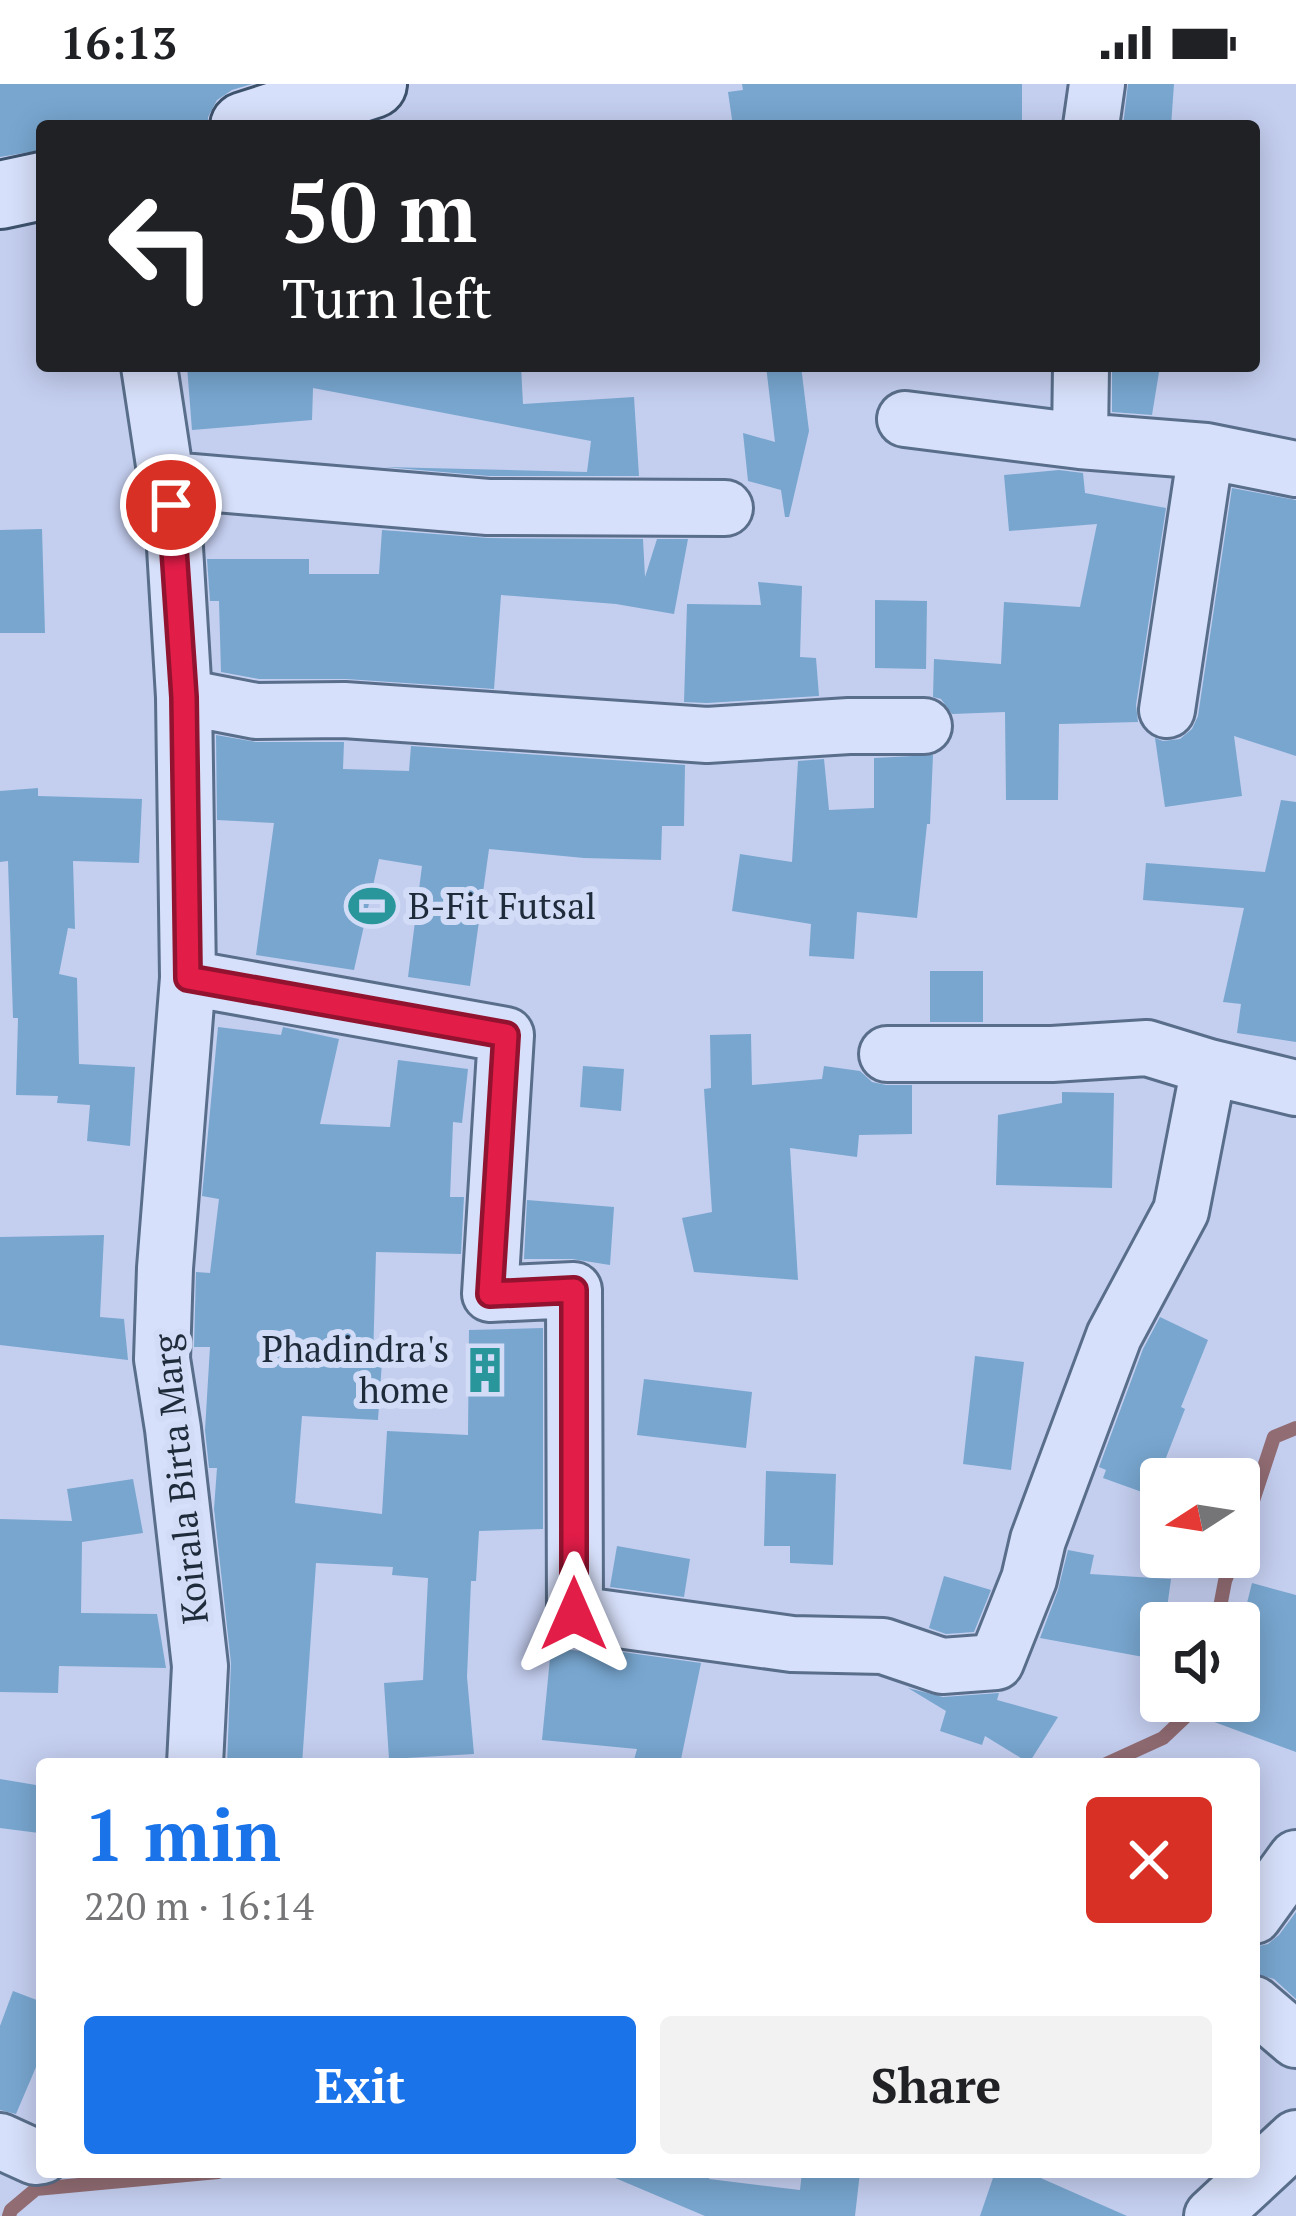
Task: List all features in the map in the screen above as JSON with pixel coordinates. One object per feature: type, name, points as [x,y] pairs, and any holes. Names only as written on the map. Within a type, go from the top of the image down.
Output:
[{"type":"main road","points":[[283,105],[373,84]]},
{"type":"main road","points":[[0,195],[36,187]]},
{"type":"street","points":[[1092,120],[1097,84]]},
{"type":"street","name":"Koirala Birta Marg","points":[[150,372],[169,480],[184,697],[188,978],[164,1268],[162,1359],[200,1666],[195,1758]]},
{"type":"street","points":[[1080,441],[1081,372]]},
{"type":"street","points":[[905,418],[1080,441],[1206,451],[1296,469]]},
{"type":"street","points":[[1167,710],[1206,451]]},
{"type":"street","points":[[169,480],[488,507],[725,508]]},
{"type":"street","points":[[184,697],[256,710],[344,710],[707,735],[924,726]]},
{"type":"street","points":[[188,978],[506,1035],[490,1294],[574,1290],[574,1614],[792,1644],[883,1646],[942,1666],[996,1662],[1114,1336],[1180,1211],[1209,1067]]},
{"type":"street","points":[[887,1054],[1052,1054],[1148,1048],[1296,1088]]},
{"type":"street","points":[[1260,1908],[1296,1858]]},
{"type":"street","points":[[1260,2009],[1296,2040]]},
{"type":"street","points":[[1260,2171],[1296,2138]]},
{"type":"street","points":[[0,2141],[36,2157]]},
{"type":"street","points":[[1212,2216],[1253,2178]]},
{"type":"building","points":[[0,84],[252,84],[217,100],[208,120],[36,120],[36,151],[0,157]]},
{"type":"building","points":[[742,84],[1022,84],[1022,120],[732,120],[728,92],[743,90]]},
{"type":"building","points":[[1128,84],[1174,84],[1171,120],[1124,120]]},
{"type":"building","points":[[187,372],[521,372],[523,404],[634,397],[639,476],[489,476],[384,467],[587,472],[591,441],[313,388],[312,420],[192,430]]},
{"type":"building","points":[[767,372],[802,372],[809,431],[789,517],[785,517],[781,490],[748,481],[743,433],[775,442]]},
{"type":"building","points":[[1112,372],[1159,372],[1152,415],[1112,412]]},
{"type":"building","points":[[1059,470],[1083,473],[1085,493],[1166,508],[1136,705],[1138,722],[1059,724],[1058,800],[1006,800],[1005,712],[952,714],[941,699],[933,697],[934,659],[1001,664],[1004,602],[1080,607],[1097,524],[1009,531],[1004,475]]},
{"type":"building","points":[[1232,488],[1296,500],[1296,756],[1234,736],[1242,796],[1165,807],[1155,738],[1180,739],[1198,716]]},
{"type":"building","points":[[42,529],[45,633],[0,633],[0,530]]},
{"type":"building","points":[[382,530],[488,538],[643,539],[645,577],[657,539],[688,539],[674,614],[616,604],[501,595],[494,689],[346,679],[259,679],[221,672],[219,601],[210,601],[207,559],[309,559],[309,574],[379,574]]},
{"type":"building","points":[[758,582],[802,586],[800,657],[816,658],[819,696],[684,702],[687,604],[761,605]]},
{"type":"building","points":[[875,600],[927,601],[926,669],[875,668]]},
{"type":"building","points":[[216,735],[256,742],[344,742],[343,769],[409,771],[411,746],[685,765],[684,826],[662,826],[661,860],[489,849],[470,986],[408,977],[422,866],[379,859],[354,970],[256,955],[274,823],[217,820]]},
{"type":"building","points":[[933,755],[930,824],[917,918],[857,912],[854,959],[809,956],[811,924],[732,911],[740,854],[792,862],[798,761],[824,759],[829,810],[874,808],[874,758]]},
{"type":"building","points":[[38,788],[38,796],[142,799],[139,863],[73,861],[75,929],[68,928],[59,974],[77,978],[79,1064],[135,1067],[130,1146],[87,1141],[90,1105],[57,1103],[58,1096],[16,1095],[18,1018],[13,1018],[8,861],[0,862],[0,791]]},
{"type":"building","points":[[1281,800],[1296,802],[1296,1042],[1237,1033],[1241,1004],[1223,1002],[1244,908],[1143,900],[1146,863],[1265,872]]},
{"type":"building","points":[[930,971],[983,971],[983,1022],[930,1022]]},
{"type":"building","points":[[218,1027],[281,1035],[283,1027],[339,1039],[320,1124],[390,1127],[398,1060],[468,1069],[462,1123],[453,1122],[450,1197],[464,1197],[461,1254],[376,1252],[373,1360],[382,1361],[378,1420],[302,1416],[295,1503],[382,1514],[387,1431],[468,1435],[469,1330],[543,1328],[543,1529],[479,1531],[476,1581],[471,1581],[467,1677],[474,1754],[389,1758],[384,1683],[423,1680],[428,1578],[392,1575],[393,1567],[316,1563],[302,1758],[227,1758],[231,1663],[214,1509],[217,1468],[209,1468],[205,1430],[210,1347],[194,1347],[196,1272],[210,1273],[219,1199],[202,1196]]},
{"type":"building","points":[[751,1034],[752,1085],[822,1079],[824,1066],[860,1071],[872,1082],[912,1085],[912,1134],[859,1135],[857,1157],[790,1148],[798,1280],[694,1272],[682,1218],[712,1212],[704,1089],[711,1088],[710,1035]]},
{"type":"building","points":[[583,1066],[624,1069],[621,1111],[580,1107]]},
{"type":"building","points":[[1062,1092],[1114,1093],[1112,1188],[996,1185],[998,1115],[1062,1103]]},
{"type":"building","points":[[527,1200],[614,1207],[610,1265],[524,1259]]},
{"type":"building","points":[[104,1235],[100,1317],[124,1319],[128,1360],[0,1345],[0,1237]]},
{"type":"building","points":[[1160,1317],[1208,1340],[1166,1458],[1140,1458],[1140,1491],[1103,1478],[1106,1470],[1099,1467],[1143,1349]]},
{"type":"building","points":[[975,1356],[1024,1362],[1011,1470],[963,1464]]},
{"type":"building","points":[[644,1379],[752,1392],[746,1448],[637,1435]]},
{"type":"building","points":[[766,1471],[836,1474],[833,1565],[790,1563],[790,1546],[764,1546]]},
{"type":"building","points":[[133,1479],[143,1533],[82,1542],[81,1613],[157,1614],[166,1668],[59,1666],[58,1693],[0,1692],[0,1519],[72,1521],[67,1489]]},
{"type":"building","points":[[617,1546],[690,1559],[684,1597],[610,1587]]},
{"type":"building","points":[[1068,1550],[1094,1555],[1090,1574],[1171,1579],[1168,1602],[1140,1602],[1140,1656],[1040,1638]]},
{"type":"building","points":[[944,1576],[991,1590],[974,1632],[946,1634],[929,1628]]},
{"type":"building","points":[[1252,1583],[1296,1595],[1296,1752],[1214,1722],[1260,1722],[1260,1602],[1247,1602]]},
{"type":"building","points":[[551,1648],[600,1653],[601,1649],[701,1663],[681,1758],[635,1758],[637,1749],[542,1740]]},
{"type":"building","points":[[908,1688],[943,1697],[999,1693],[997,1700],[1058,1717],[1032,1758],[1021,1758],[985,1736],[982,1745],[940,1731],[946,1711]]},
{"type":"building","points":[[0,1779],[36,1785],[36,1833],[0,1828]]},
{"type":"building","points":[[1296,1912],[1296,1999],[1274,1979],[1260,1975],[1260,1946],[1279,1935]]},
{"type":"building","points":[[13,1991],[36,2000],[36,2067],[16,2114],[0,2110],[0,2026]]},
{"type":"building","points":[[615,2178],[709,2178],[800,2190],[801,2178],[859,2178],[855,2216],[705,2216]]},
{"type":"building","points":[[993,2178],[1041,2178],[1127,2216],[980,2216]]},
{"type":"waterway","points":[[1260,1479],[1274,1437],[1296,1428]]},
{"type":"waterway","points":[[1221,1602],[1226,1578]]},
{"type":"waterway","points":[[1119,1758],[1163,1738],[1180,1722]]},
{"type":"waterway","points":[[9,2216],[36,2189],[154,2178]]},
{"type":"place","name":"B-Fit Futsal","points":[[372,906]]},
{"type":"place","name":"Phadindra's home","points":[[485,1370]]},
{"type":"route","points":[[171,505],[184,697],[188,978],[506,1035],[490,1294],[574,1290],[574,1614]]}]
